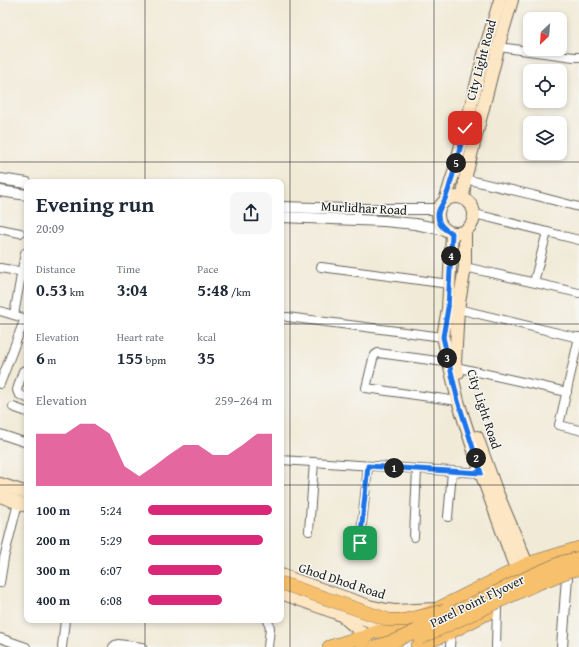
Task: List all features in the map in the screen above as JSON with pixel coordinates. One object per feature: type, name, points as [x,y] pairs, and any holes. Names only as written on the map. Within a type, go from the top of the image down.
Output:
[{"type":"main road","points":[[442,205],[454,197],[463,198],[471,204],[475,214],[473,224],[465,232],[448,232],[441,226],[438,220],[438,215],[454,172],[488,39],[500,0]]},
{"type":"main road","name":"City Light Road","points":[[463,198],[465,179],[498,47],[512,0]]},
{"type":"main road","points":[[448,232],[448,308],[443,337],[453,364],[458,401],[481,473],[532,592]]},
{"type":"main road","name":"City Light Road","points":[[465,232],[465,267],[458,309],[453,364],[521,567]]},
{"type":"main road","points":[[0,484],[24,492]]},
{"type":"main road","points":[[0,496],[23,504]]},
{"type":"main road","points":[[329,647],[364,640],[369,634],[379,631],[383,632],[437,609],[521,567],[579,548]]},
{"type":"main road","name":"Parel Point Flyover","points":[[375,647],[397,640],[526,578],[563,562],[579,558]]},
{"type":"main road","name":"Parel Point Flyover","points":[[401,647],[534,585],[579,569]]},
{"type":"main road","points":[[417,647],[455,630],[497,608],[573,575]]},
{"type":"main road","name":"Ghod Dhod Road","points":[[284,576],[379,609],[437,609]]},
{"type":"main road","points":[[284,584],[389,620],[405,620],[466,606]]},
{"type":"main road","points":[[284,594],[338,614],[356,616],[378,624],[383,632],[392,640],[393,647]]},
{"type":"main road","points":[[437,609],[455,630]]},
{"type":"main road","points":[[338,614],[355,626],[364,640]]},
{"type":"street","points":[[498,47],[574,58],[579,57]]},
{"type":"street","points":[[0,179],[24,183]]},
{"type":"street","points":[[465,179],[579,207]]},
{"type":"street","points":[[0,190],[24,194]]},
{"type":"street","name":"Murlidhar Road","points":[[284,207],[349,209],[442,205]]},
{"type":"street","points":[[475,214],[579,240]]},
{"type":"street","name":"Murlidhar Road","points":[[284,217],[384,221],[415,224],[448,232]]},
{"type":"street","points":[[0,229],[20,233]]},
{"type":"street","points":[[534,282],[547,232]]},
{"type":"street","points":[[14,315],[24,259]]},
{"type":"street","points":[[321,267],[449,284]]},
{"type":"street","points":[[465,267],[579,292]]},
{"type":"street","points":[[0,268],[18,271]]},
{"type":"street","points":[[458,309],[579,337],[575,371],[566,392],[559,425],[579,430],[579,434]]},
{"type":"street","points":[[0,311],[24,318]]},
{"type":"street","points":[[287,317],[443,337]]},
{"type":"street","points":[[0,384],[24,324]]},
{"type":"street","points":[[458,401],[366,388],[375,355],[378,353],[453,364],[566,392]]},
{"type":"street","points":[[24,370],[17,390],[18,393],[24,396]]},
{"type":"street","points":[[13,407],[24,411]]},
{"type":"street","points":[[0,434],[24,442]]},
{"type":"street","points":[[284,460],[481,473]]},
{"type":"street","points":[[309,531],[314,462]]},
{"type":"street","points":[[360,543],[368,466]]},
{"type":"street","points":[[414,537],[417,469]]},
{"type":"street","points":[[448,517],[452,472]]},
{"type":"street","points":[[0,583],[4,558],[23,504]]},
{"type":"street","points":[[562,647],[573,575]]},
{"type":"street","points":[[496,647],[497,608]]},
{"type":"street","points":[[62,647],[65,623]]},
{"type":"street","points":[[268,647],[270,623]]},
{"type":"street","points":[[450,647],[455,630]]},
{"type":"street","points":[[0,638],[26,647]]},
{"type":"street","points":[[114,647],[118,644],[142,647]]},
{"type":"route","points":[[360,543],[368,466],[481,473],[458,401],[443,337],[448,308],[452,233],[444,230],[441,226],[438,220],[438,210],[445,201],[465,128]]}]
